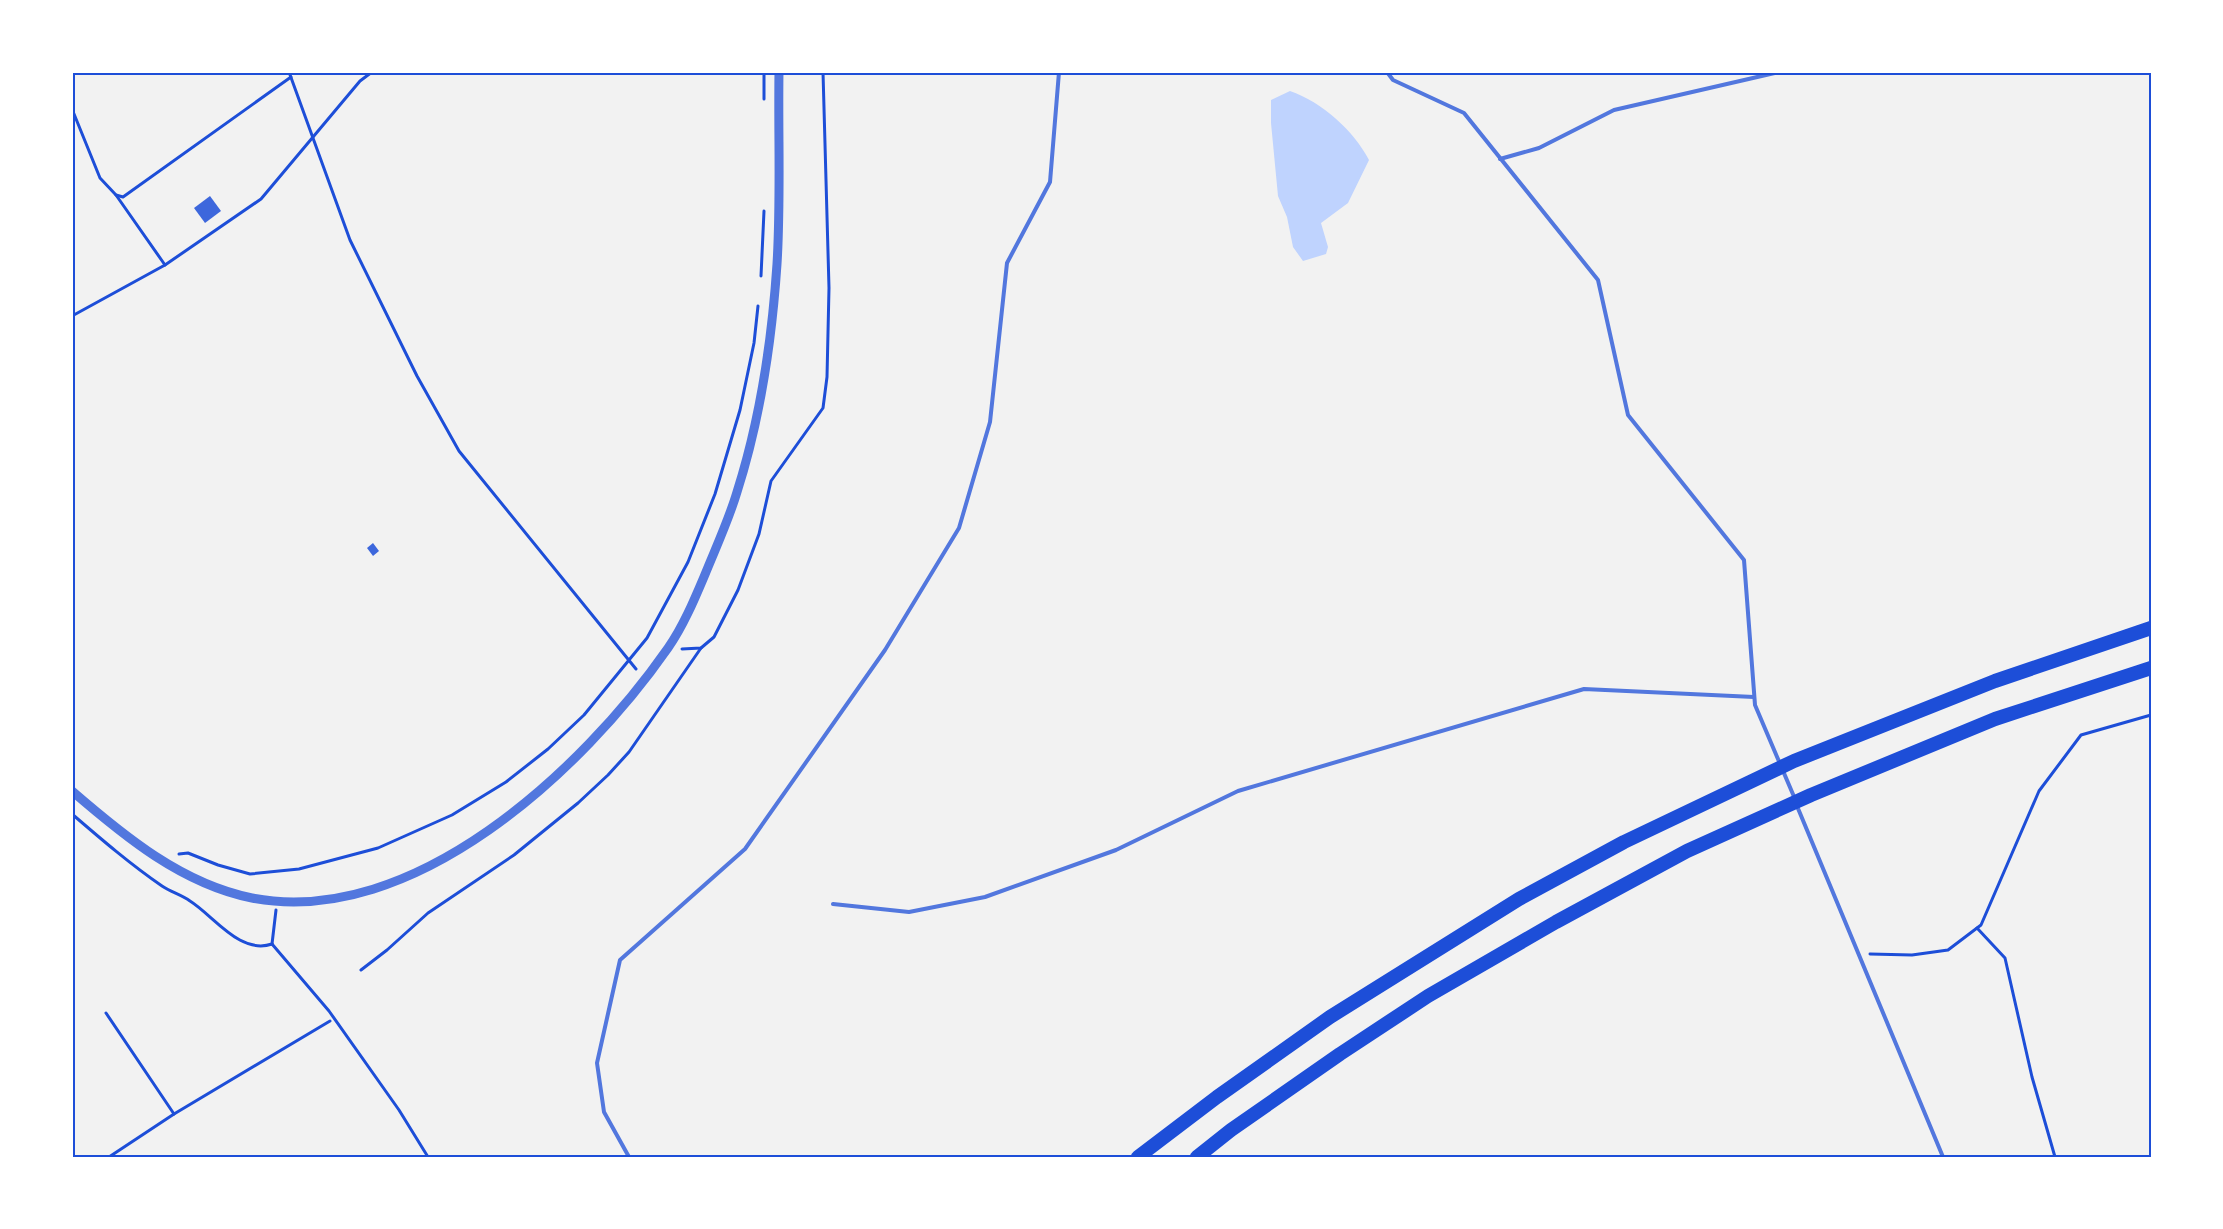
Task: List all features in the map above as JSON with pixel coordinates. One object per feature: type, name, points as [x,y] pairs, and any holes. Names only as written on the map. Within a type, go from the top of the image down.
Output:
[{"type":"highway","points":[[1138,1157],[1217,1097],[1330,1017],[1519,899],[1624,842],[1794,761],[1995,681],[2151,628]]},
{"type":"highway","points":[[1197,1157],[1231,1130],[1340,1054],[1428,996],[1667,861],[1778,809],[1995,719],[2151,668]]},
{"type":"street","points":[[72,790],[134,842],[157,858],[218,888],[252,898],[278,901],[317,900],[353,895],[386,886],[431,866],[506,817],[567,765],[620,710],[669,647],[691,606],[720,539],[737,492],[755,428],[765,375],[777,264],[779,72]]},
{"type":"lane","points":[[629,1157],[604,1112],[597,1063],[620,960],[745,849],[885,650],[959,528],[990,422],[1007,263],[1050,182],[1059,72]]},
{"type":"lane","points":[[1387,72],[1393,80],[1464,113],[1598,280],[1628,415],[1744,560],[1755,705],[1943,1157]]},
{"type":"lane","points":[[1500,159],[1539,148],[1614,110],[1779,72]]},
{"type":"lane","points":[[833,904],[909,912],[985,897],[1116,850],[1238,791],[1584,689],[1754,697]]},
{"type":"path","points":[[289,72],[350,240],[417,376],[459,451],[629,660]]},
{"type":"path","points":[[72,316],[165,265],[261,199],[360,81],[372,72]]},
{"type":"path","points":[[764,72],[764,108]]},
{"type":"path","points":[[361,970],[428,913],[514,855],[578,803],[608,775],[629,752],[701,648],[714,637],[738,590],[759,534],[771,481],[823,408],[827,377],[829,288],[823,72]]},
{"type":"path","points":[[116,195],[123,197],[129,194],[291,77]]},
{"type":"path","points":[[72,110],[100,178],[116,195],[165,265]]},
{"type":"path","points":[[761,276],[764,207]]},
{"type":"path","points":[[174,855],[188,853],[250,874],[299,869],[378,848],[452,815],[506,782],[548,749],[584,715],[647,638],[688,562],[715,494],[740,410],[754,343],[759,299]]},
{"type":"path","points":[[647,638],[653,640]]},
{"type":"path","points":[[684,649],[701,648]]},
{"type":"path","points":[[1859,953],[1912,955],[1948,950],[1981,925],[2039,791],[2081,735],[2151,715]]},
{"type":"path","points":[[72,814],[129,862],[164,888],[190,900],[228,932],[250,944],[263,946],[272,944]]},
{"type":"path","points":[[276,912],[272,944],[328,1011],[399,1110],[428,1157]]},
{"type":"path","points":[[1977,928],[2005,958],[2032,1077],[2055,1157]]},
{"type":"path","points":[[106,1013],[174,1114]]},
{"type":"path","points":[[109,1157],[174,1114],[330,1021]]},
{"type":"water","points":[[1290,91],[1314,102],[1336,119],[1355,139],[1369,160],[1348,203],[1321,223],[1328,247],[1326,254],[1303,261],[1293,247],[1287,217],[1278,196],[1271,123],[1271,100]]},
{"type":"building","points":[[210,196],[221,211],[205,223],[194,208]]},
{"type":"building","points":[[373,543],[379,551],[373,556],[367,548]]}]
